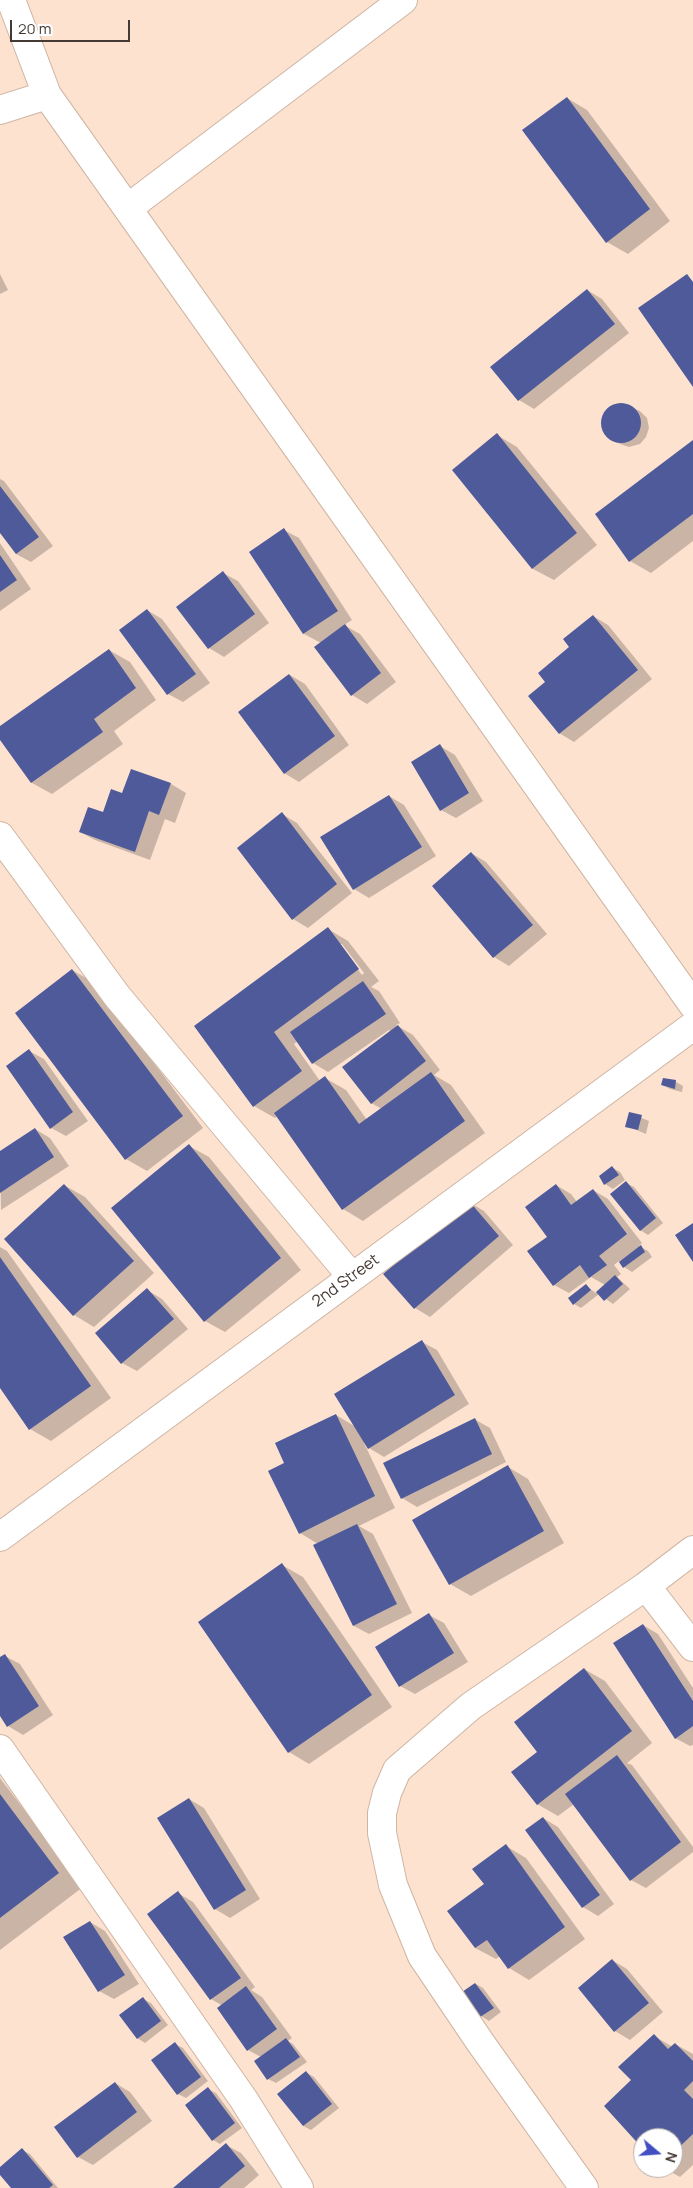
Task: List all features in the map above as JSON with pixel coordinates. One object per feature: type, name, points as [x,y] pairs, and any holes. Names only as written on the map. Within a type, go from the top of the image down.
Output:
[{"type":"street","points":[[11,0],[47,95],[693,1005]]},
{"type":"street","points":[[128,208],[403,0]]},
{"type":"street","points":[[0,110],[47,95]]},
{"type":"street","points":[[0,836],[117,996],[352,1277]]},
{"type":"street","name":"2nd Street","points":[[0,1537],[693,1026]]},
{"type":"street","points":[[584,2188],[480,2042],[422,1956],[393,1885],[382,1833],[382,1813],[387,1792],[397,1770],[471,1706],[646,1586],[693,1550]]},
{"type":"street","points":[[646,1586],[693,1647]]},
{"type":"street","points":[[0,1749],[244,2100],[299,2188]]},
{"type":"building","points":[[567,97],[650,209],[606,243],[522,130]]},
{"type":"building","points":[[687,274],[693,282],[693,387],[638,308]]},
{"type":"building","points":[[587,289],[615,324],[518,401],[490,367]]},
{"type":"building","points":[[625,403],[632,406],[638,412],[641,423],[640,431],[632,440],[625,443],[617,443],[610,440],[602,431],[601,419],[604,412],[613,404]]},
{"type":"building","points":[[497,433],[577,533],[532,569],[452,470]]},
{"type":"building","points":[[693,440],[693,514],[629,562],[595,514]]},
{"type":"building","points":[[0,486],[39,537],[16,554],[0,533]]},
{"type":"building","points":[[284,528],[338,611],[303,634],[249,552]]},
{"type":"building","points":[[0,555],[17,580],[0,592]]},
{"type":"building","points":[[223,571],[255,614],[208,649],[176,607]]},
{"type":"building","points":[[147,609],[196,674],[167,695],[119,630]]},
{"type":"building","points":[[593,615],[638,670],[559,734],[528,696],[545,682],[538,673],[569,647],[563,639]]},
{"type":"building","points":[[345,624],[381,673],[351,696],[314,647]]},
{"type":"building","points":[[109,649],[136,688],[94,719],[103,732],[31,783],[0,740],[0,726]]},
{"type":"building","points":[[289,674],[335,736],[284,774],[238,712]]},
{"type":"building","points":[[440,744],[469,793],[440,811],[411,762]]},
{"type":"building","points":[[131,769],[171,783],[159,815],[149,811],[135,852],[79,832],[88,807],[103,812],[111,789],[122,793]]},
{"type":"building","points":[[389,795],[422,847],[353,890],[320,837]]},
{"type":"building","points":[[282,812],[337,884],[292,920],[237,848]]},
{"type":"building","points":[[471,852],[533,925],[493,958],[432,886]]},
{"type":"building","points":[[328,927],[359,969],[274,1032],[302,1071],[253,1107],[194,1026]]},
{"type":"building","points":[[72,969],[183,1116],[125,1160],[15,1013]]},
{"type":"building","points":[[363,981],[386,1014],[312,1064],[290,1032]]},
{"type":"building","points":[[398,1025],[426,1061],[371,1104],[342,1067]]},
{"type":"building","points":[[29,1049],[73,1112],[50,1129],[6,1066]]},
{"type":"building","points":[[431,1072],[465,1121],[342,1210],[274,1113],[325,1076],[359,1124]]},
{"type":"building","points":[[663,1078],[676,1080],[675,1089],[661,1085]]},
{"type":"building","points":[[629,1112],[642,1115],[638,1130],[625,1127]]},
{"type":"building","points":[[35,1128],[54,1157],[0,1193],[0,1151]]},
{"type":"building","points":[[189,1144],[281,1258],[204,1322],[111,1208]]},
{"type":"building","points":[[612,1166],[619,1175],[604,1185],[599,1176]]},
{"type":"building","points":[[626,1181],[656,1218],[640,1231],[610,1194]]},
{"type":"building","points":[[64,1184],[134,1261],[73,1316],[4,1239]]},
{"type":"building","points":[[556,1184],[571,1205],[593,1189],[627,1234],[599,1256],[607,1265],[589,1278],[580,1265],[553,1286],[527,1251],[547,1237],[525,1207]]},
{"type":"building","points":[[469,1201],[499,1236],[414,1309],[383,1274]]},
{"type":"building","points":[[693,1223],[693,1262],[675,1235]]},
{"type":"building","points":[[641,1245],[645,1252],[623,1268],[619,1262]]},
{"type":"building","points":[[0,1257],[91,1386],[29,1430],[0,1388]]},
{"type":"building","points":[[615,1275],[623,1284],[604,1301],[596,1292]]},
{"type":"building","points":[[586,1284],[591,1290],[573,1305],[568,1298]]},
{"type":"building","points":[[147,1288],[174,1319],[121,1364],[95,1333]]},
{"type":"building","points":[[422,1340],[455,1395],[368,1449],[334,1394]]},
{"type":"building","points":[[336,1414],[375,1496],[299,1534],[268,1471],[284,1463],[275,1443]]},
{"type":"building","points":[[475,1418],[492,1454],[401,1499],[383,1463]]},
{"type":"building","points":[[508,1465],[544,1531],[449,1585],[412,1520]]},
{"type":"building","points":[[357,1524],[397,1604],[353,1626],[313,1545]]},
{"type":"building","points":[[282,1563],[372,1695],[288,1753],[198,1622]]},
{"type":"building","points":[[429,1613],[454,1653],[399,1687],[375,1647]]},
{"type":"building","points":[[643,1624],[693,1701],[693,1726],[675,1739],[613,1643]]},
{"type":"building","points":[[5,1654],[39,1706],[7,1727],[0,1716],[0,1657]]},
{"type":"building","points":[[584,1668],[632,1731],[537,1805],[511,1772],[537,1752],[514,1722]]},
{"type":"building","points":[[617,1755],[681,1842],[630,1881],[565,1794]]},
{"type":"building","points":[[0,1794],[59,1873],[0,1918]]},
{"type":"building","points":[[189,1798],[246,1890],[214,1910],[157,1818]]},
{"type":"building","points":[[543,1817],[600,1895],[582,1908],[525,1830]]},
{"type":"building","points":[[506,1844],[565,1927],[508,1969],[487,1940],[475,1948],[447,1911],[484,1884],[472,1869]]},
{"type":"building","points":[[178,1891],[241,1978],[210,2000],[147,1914]]},
{"type":"building","points":[[90,1921],[125,1975],[98,1992],[63,1937]]},
{"type":"building","points":[[612,1959],[649,2003],[614,2032],[578,1988]]},
{"type":"building","points":[[475,1983],[494,2008],[480,2017],[462,1992]]},
{"type":"building","points":[[246,1986],[277,2029],[247,2051],[217,2008]]},
{"type":"building","points":[[143,1997],[161,2021],[137,2039],[119,2015]]},
{"type":"building","points":[[654,2034],[668,2049],[675,2043],[693,2061],[693,2081],[684,2090],[693,2099],[693,2134],[683,2144],[683,2128],[633,2128],[633,2138],[604,2106],[631,2080],[618,2067]]},
{"type":"building","points":[[286,2038],[300,2057],[267,2080],[254,2061]]},
{"type":"building","points":[[175,2042],[201,2077],[177,2095],[151,2060]]},
{"type":"building","points":[[306,2071],[332,2104],[303,2126],[277,2094]]},
{"type":"building","points":[[115,2082],[137,2112],[77,2158],[54,2127]]},
{"type":"building","points":[[208,2087],[235,2123],[212,2141],[185,2105]]},
{"type":"building","points":[[226,2143],[245,2166],[219,2188],[173,2188]]},
{"type":"building","points":[[22,2148],[53,2185],[49,2188],[11,2188],[0,2175],[0,2167]]}]
